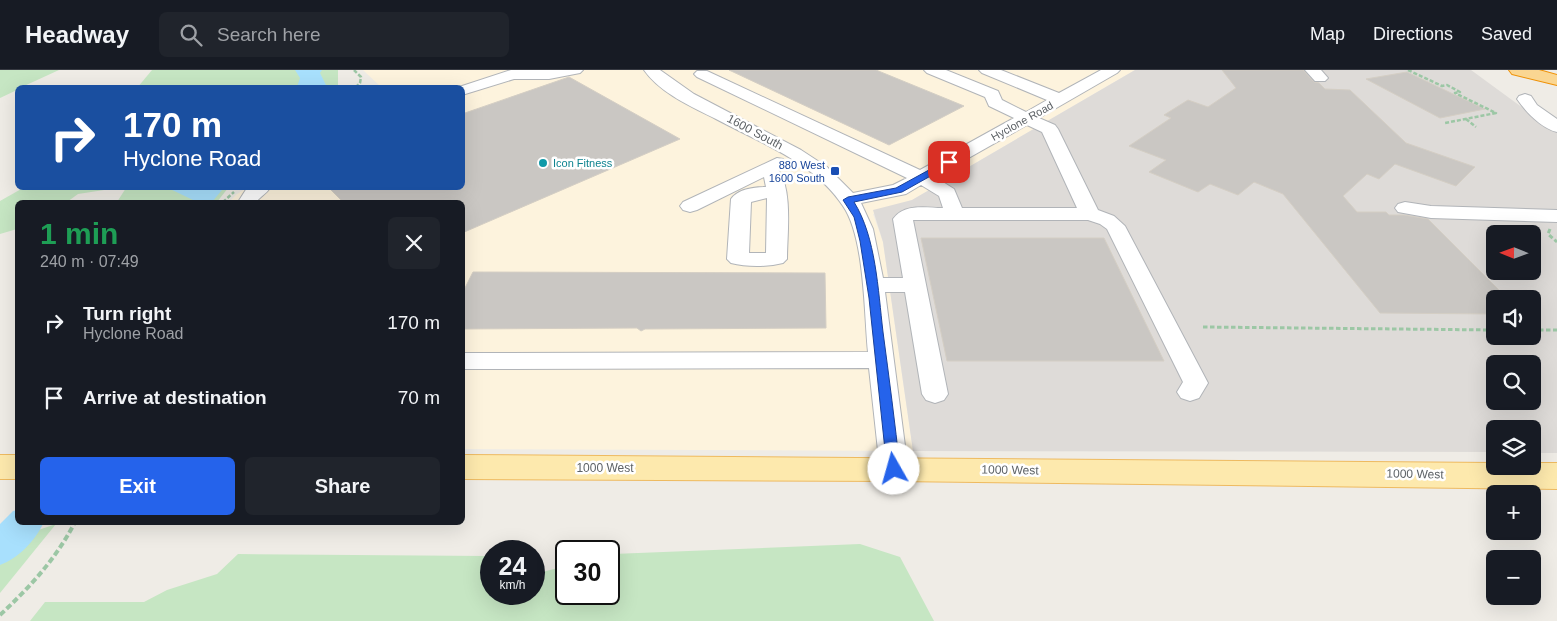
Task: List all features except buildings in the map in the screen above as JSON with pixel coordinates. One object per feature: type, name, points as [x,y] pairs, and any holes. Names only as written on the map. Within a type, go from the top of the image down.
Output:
[{"type":"highway","points":[[1518,70],[1557,80]]},
{"type":"main road","points":[[0,467],[15,467]]},
{"type":"main road","name":"1000 West","points":[[465,467],[894,469],[1557,476]]},
{"type":"street","points":[[465,89],[513,74],[549,74],[575,70]]},
{"type":"street","name":"1600 South","points":[[652,70],[672,87],[797,154],[825,174],[848,200],[858,217],[865,241],[894,469]]},
{"type":"street","points":[[932,70],[992,94],[994,103],[1049,129],[1090,214]]},
{"type":"street","points":[[987,70],[1060,99]]},
{"type":"street","name":"Hyclone Road","points":[[848,200],[899,190],[1112,70]]},
{"type":"street","points":[[672,87],[703,72],[947,193],[955,214]]},
{"type":"street","points":[[1526,99],[1531,108],[1557,126]]},
{"type":"street","points":[[690,206],[797,154]]},
{"type":"street","points":[[764,169],[774,177],[776,192]]},
{"type":"street","points":[[1405,208],[1440,213],[1550,220]]},
{"type":"street","points":[[935,394],[903,219],[909,214],[1090,214],[1107,220],[1115,226],[1196,383],[1190,392]]},
{"type":"street","points":[[872,285],[916,284]]},
{"type":"street","points":[[465,361],[880,360]]},
{"type":"path","points":[[354,70],[361,77],[358,85]]},
{"type":"path","points":[[1408,70],[1442,86],[1447,85],[1460,92],[1455,93],[1496,113],[1446,123]]},
{"type":"path","points":[[1466,119],[1476,126]]},
{"type":"path","points":[[1550,220],[1551,230],[1548,234],[1557,242]]},
{"type":"path","points":[[1203,327],[1486,330]]},
{"type":"path","points":[[1541,330],[1557,330]]},
{"type":"path","points":[[0,615],[36,580],[69,535],[74,525]]},
{"type":"shaded area","points":[[363,70],[1135,70],[912,200],[873,214],[883,242],[913,451],[465,449],[465,200],[231,200],[244,190],[465,190],[465,85],[379,85]]},
{"type":"shaded area","points":[[1135,70],[1471,70],[1557,133],[1557,453],[1541,453],[1541,420],[1486,420],[1486,452],[913,451],[883,242],[873,210],[912,200]]},
{"type":"green space","points":[[0,70],[59,70],[26,85],[15,85],[15,91],[0,98]]},
{"type":"green space","points":[[152,70],[338,70],[338,85],[140,85]]},
{"type":"green space","points":[[19,190],[104,190],[78,194],[70,200],[15,200],[15,230],[0,234],[0,201]]},
{"type":"green space","points":[[125,190],[226,190],[219,200],[118,200]]},
{"type":"green space","points":[[53,525],[55,525],[0,593],[0,543]]},
{"type":"green space","points":[[860,544],[900,557],[934,621],[30,621],[45,602],[144,602],[167,590],[217,574],[238,554],[480,556],[480,605],[545,605],[545,571],[555,569],[555,605],[620,605],[620,554]]},
{"type":"water","points":[[295,70],[322,70],[320,73],[326,85],[298,85],[300,78]]},
{"type":"water","points":[[172,190],[222,190],[214,200],[193,200]]},
{"type":"waterway","points":[[0,549],[23,525]]},
{"type":"place","name":"Icon Fitness","points":[[543,163]]},
{"type":"place","name":"880 West 1600 South","points":[[835,171]]},
{"type":"route","points":[[894,469],[874,298],[865,241],[858,217],[848,200],[899,190],[949,162]]}]
